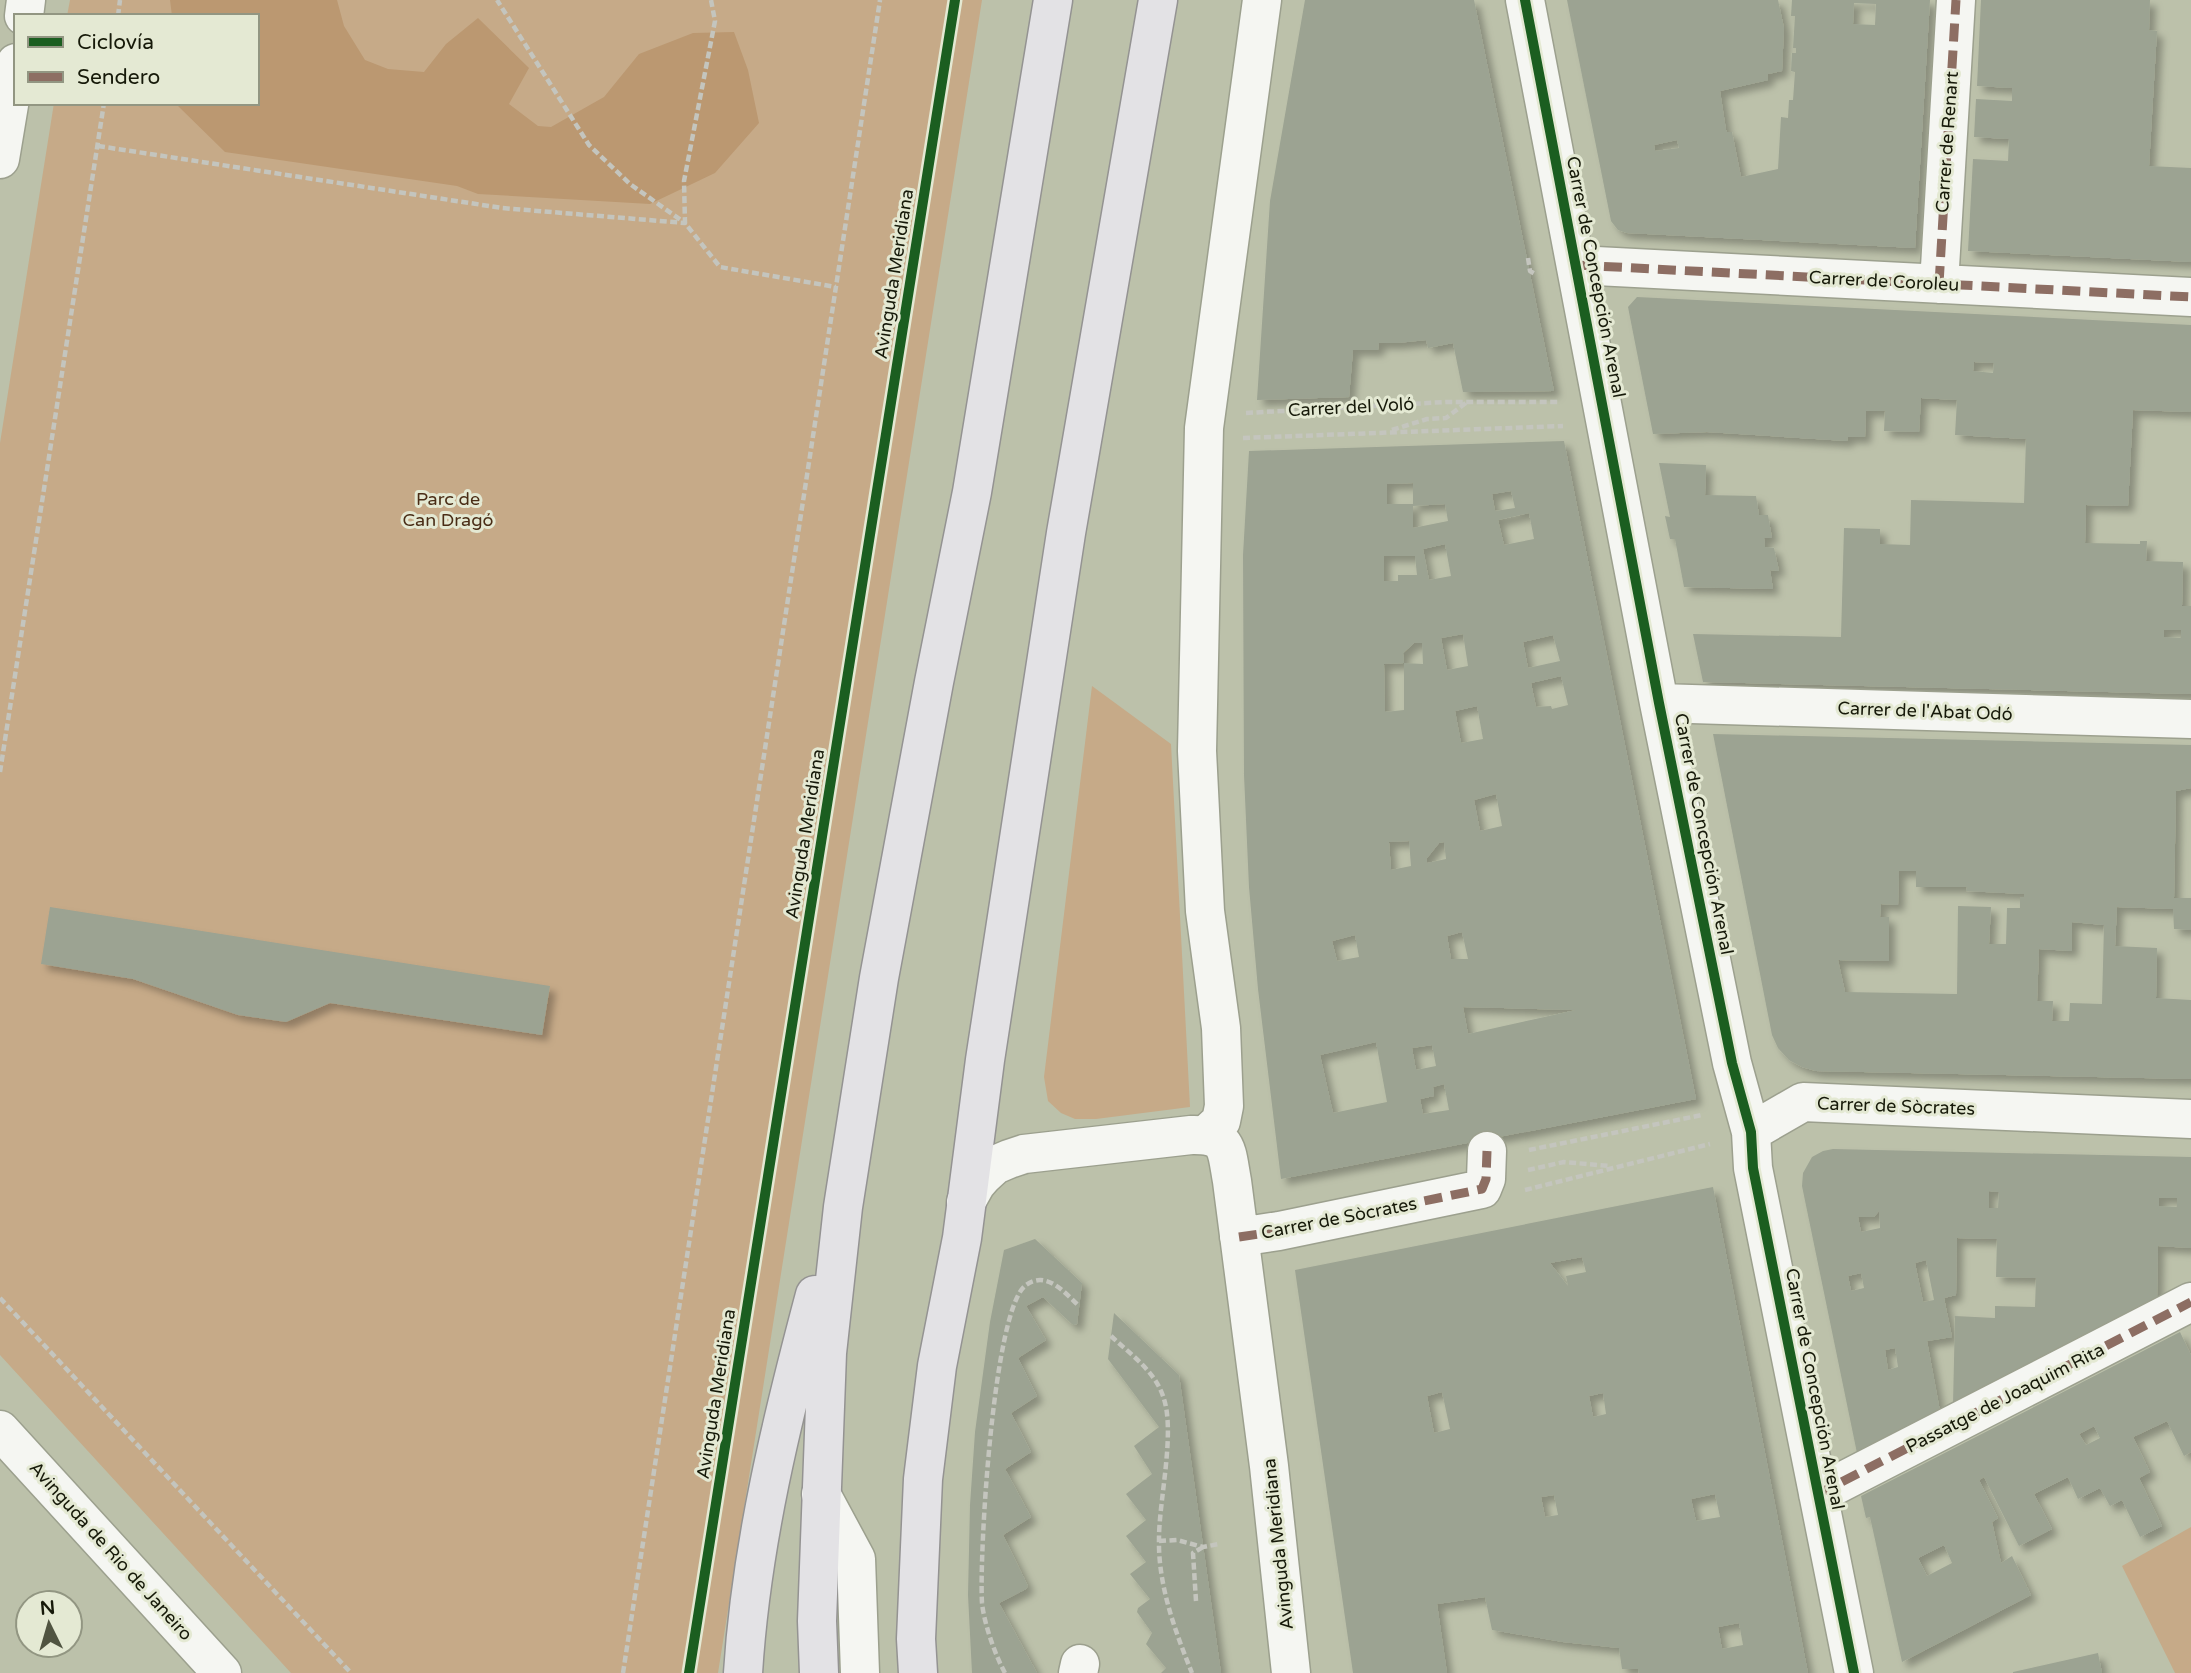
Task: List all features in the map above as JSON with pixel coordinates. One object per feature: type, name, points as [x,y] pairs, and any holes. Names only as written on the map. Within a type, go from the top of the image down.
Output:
[{"type":"main road","points":[[819,1673],[817,1621],[827,1353],[843,1207],[879,978],[972,492],[1053,0]]},
{"type":"main road","points":[[918,1673],[916,1639],[923,1479],[937,1366],[962,1238],[985,1060],[1066,533],[1158,0]]},
{"type":"main road","points":[[743,1673],[755,1567],[773,1467],[816,1289],[843,1207]]},
{"type":"street","points":[[966,1202],[983,1175],[995,1165],[1024,1154],[1206,1135],[1221,1121],[1224,1106],[1221,1028],[1205,911],[1197,751],[1204,428],[1262,0]]},
{"type":"street","name":"Carrer de Concepción Arenal","points":[[1525,0],[1659,703],[1732,1063],[1751,1132],[1753,1168],[1854,1673]]},
{"type":"street","name":"Carrer de Renart","points":[[1939,284],[1956,0]]},
{"type":"street","points":[[0,159],[14,75]]},
{"type":"street","name":"Carrer de Coroleu","points":[[1577,265],[2191,297]]},
{"type":"street","name":"Carrer de l'Abat Odó","points":[[1659,703],[2191,719]]},
{"type":"street","name":"Carrer de Sòcrates","points":[[1751,1132],[1802,1102],[2191,1119]]},
{"type":"street","name":"Avinguda Meridiana","points":[[1206,1135],[1222,1142],[1227,1153],[1278,1536],[1291,1673]]},
{"type":"street","name":"Carrer de Sòcrates","points":[[1239,1237],[1482,1188],[1501,1162]]},
{"type":"street","name":"Passatge de Joaquim Rita","points":[[1818,1494],[2191,1302]]},
{"type":"street","name":"Avinguda de Rio de Janeiro","points":[[0,1430],[222,1673]]},
{"type":"street","points":[[821,1494],[856,1559],[860,1673]]},
{"type":"path","points":[[497,0],[589,145],[630,184],[685,223],[720,267],[836,287]]},
{"type":"path","points":[[685,223],[684,181],[715,22],[711,0]]},
{"type":"path","points":[[623,1673],[880,0]]},
{"type":"path","points":[[0,772],[104,105]]},
{"type":"path","points":[[98,146],[502,208],[685,223]]},
{"type":"path","points":[[1524,1190],[1751,1132]]},
{"type":"path","points":[[1501,1162],[1564,1162],[1614,1167]]},
{"type":"path","points":[[1005,1673],[998,1660],[982,1605],[982,1535],[1001,1356],[1013,1304],[1026,1284],[1046,1280],[1056,1285],[1079,1306]]},
{"type":"path","points":[[0,1298],[351,1673]]},
{"type":"path","points":[[1111,1336],[1153,1375],[1163,1396],[1168,1421],[1159,1541],[1166,1594],[1192,1673]]},
{"type":"path","points":[[1159,1541],[1177,1540],[1203,1546],[1219,1544]]},
{"type":"path","points":[[1196,1601],[1193,1553],[1203,1546]]},
{"type":"green space","name":"Parc de Can Dragó","points":[[70,0],[982,0],[718,1673],[291,1673],[0,1355],[0,443],[54,105],[259,105],[259,14],[67,14]]},
{"type":"green space","points":[[1092,686],[1171,744],[1190,1107],[1096,1119],[1075,1119],[1061,1113],[1048,1101],[1044,1077]]},
{"type":"green space","points":[[2191,1527],[2191,1673],[2175,1673],[2122,1566]]},
{"type":"shaded area","points":[[170,0],[337,0],[344,26],[365,60],[388,69],[424,72],[446,44],[478,18],[529,68],[509,104],[538,126],[551,127],[604,97],[639,54],[693,33],[734,32],[748,70],[759,123],[715,173],[650,204],[478,194],[457,186],[225,152],[178,105],[259,105],[259,14],[172,14]]},
{"type":"building","points":[[1305,0],[1474,0],[1554,391],[1463,392],[1453,343],[1428,348],[1426,340],[1379,343],[1378,350],[1353,350],[1349,397],[1257,400],[1270,201]]},
{"type":"building","points":[[1567,0],[1778,0],[1784,28],[1782,71],[1768,74],[1768,80],[1720,91],[1726,130],[1732,132],[1741,177],[1778,169],[1781,117],[1788,118],[1789,100],[1793,100],[1795,72],[1791,71],[1792,53],[1796,53],[1796,48],[1793,48],[1795,16],[1791,16],[1792,0],[1930,0],[1915,248],[1627,233],[1618,230],[1611,221]],"holes":[[[1854,3],[1876,4],[1875,25],[1853,24]],[[1677,140],[1679,148],[1655,151],[1654,145]]]},
{"type":"building","points":[[1981,0],[2150,0],[2149,30],[2157,31],[2149,166],[2191,168],[2191,262],[1968,251],[1973,159],[2008,161],[2009,139],[1974,137],[1976,99],[2012,101],[2012,88],[1977,86]]},
{"type":"building","points":[[1637,297],[2191,325],[2191,412],[2133,410],[2128,506],[2086,505],[2085,543],[2140,544],[2140,541],[2147,541],[2146,561],[2183,562],[2182,606],[2191,606],[2191,694],[1703,682],[1693,634],[1841,637],[1844,528],[1880,529],[1880,544],[1910,545],[1911,500],[2024,503],[2026,439],[1955,435],[1957,400],[1921,398],[1919,432],[1884,431],[1885,411],[1866,411],[1865,437],[1848,437],[1847,441],[1707,432],[1653,434],[1628,307]],"holes":[[[1974,362],[1994,363],[1993,373],[1973,371]],[[2164,630],[2181,630],[2181,638],[2164,637]]]},
{"type":"building","points":[[1564,441],[1696,1099],[1281,1179],[1258,989],[1249,887],[1244,775],[1243,555],[1249,451]],"holes":[[[1413,483],[1413,504],[1387,504],[1387,484]],[[1511,491],[1515,508],[1495,511],[1492,494]],[[1445,504],[1448,521],[1413,528],[1413,506]],[[1529,513],[1534,539],[1504,545],[1498,520]],[[1445,544],[1451,576],[1429,580],[1423,549]],[[1384,556],[1415,556],[1417,575],[1398,575],[1398,581],[1384,581]],[[1463,634],[1468,666],[1447,670],[1441,638]],[[1553,635],[1560,661],[1528,668],[1523,642]],[[1414,643],[1422,643],[1423,664],[1404,663],[1403,653]],[[1404,663],[1404,710],[1385,712],[1384,664]],[[1561,676],[1568,705],[1552,709],[1551,706],[1536,707],[1531,683]],[[1477,706],[1483,739],[1461,743],[1455,711]],[[1496,794],[1502,826],[1480,831],[1474,800]],[[1409,841],[1411,866],[1391,870],[1389,842]],[[1444,842],[1446,859],[1427,863],[1427,858],[1439,843]],[[1462,932],[1468,959],[1451,959],[1447,936]],[[1355,935],[1359,957],[1337,961],[1332,941]],[[1463,1007],[1576,1010],[1468,1034]],[[1376,1042],[1387,1102],[1333,1113],[1320,1055]],[[1432,1045],[1436,1066],[1416,1070],[1412,1048]],[[1444,1084],[1449,1110],[1423,1114],[1420,1099],[1434,1096],[1433,1087]]]},
{"type":"building","points":[[1659,463],[1706,465],[1705,495],[1756,496],[1759,515],[1768,515],[1772,538],[1764,538],[1765,547],[1774,548],[1779,571],[1770,570],[1773,589],[1684,587],[1675,539],[1670,539],[1665,516],[1670,517]]},
{"type":"building","points":[[1713,734],[2191,745],[2191,788],[2176,791],[2174,898],[2191,898],[2191,930],[2174,929],[2173,909],[2117,907],[2115,946],[2157,948],[2156,998],[2191,1000],[2191,1079],[1816,1071],[1789,1060],[1778,1048],[1772,1035]],"holes":[[[1899,871],[1916,871],[1916,887],[1967,887],[1966,891],[2024,894],[2024,897],[2020,897],[2020,908],[2007,908],[2006,944],[1989,944],[1991,907],[1958,906],[1957,994],[1845,992],[1838,960],[1889,961],[1889,917],[1880,917],[1881,904],[1898,905]],[[2072,922],[2104,925],[2102,1004],[2070,1003],[2069,1021],[2052,1021],[2053,1001],[2037,1001],[2039,949],[2072,951]]]},
{"type":"building","points":[[50,907],[550,986],[542,1035],[330,1003],[286,1022],[238,1015],[133,979],[41,964]]},
{"type":"building","points":[[1833,1149],[2191,1157],[2191,1248],[2158,1246],[2157,1300],[1953,1404],[1955,1316],[1995,1318],[1995,1306],[2035,1307],[2036,1278],[1996,1277],[1997,1239],[1957,1238],[1956,1295],[1944,1298],[1952,1337],[1927,1341],[1940,1411],[1857,1453],[1802,1186],[1803,1173],[1812,1157]],"holes":[[[1989,1191],[1999,1192],[1998,1208],[1989,1208]],[[2159,1198],[2177,1198],[2177,1207],[2159,1206]],[[1879,1211],[1880,1228],[1861,1232],[1858,1217],[1874,1217]],[[1926,1260],[1934,1300],[1923,1302],[1915,1263]],[[1861,1273],[1864,1288],[1851,1291],[1848,1276]],[[1895,1348],[1898,1367],[1888,1370],[1885,1350]]]},
{"type":"building","points":[[1713,1187],[1808,1673],[1639,1673],[1638,1669],[1622,1669],[1619,1648],[1492,1630],[1485,1597],[1437,1604],[1447,1673],[1353,1673],[1295,1270]],"holes":[[[1582,1257],[1586,1272],[1566,1276],[1568,1286],[1550,1263]],[[1442,1392],[1450,1429],[1434,1433],[1427,1396]],[[1603,1393],[1606,1414],[1593,1417],[1589,1396]],[[1715,1494],[1720,1517],[1696,1521],[1691,1499]],[[1554,1495],[1558,1515],[1545,1517],[1541,1497]],[[1739,1623],[1743,1645],[1722,1649],[1718,1627]]]},
{"type":"building","points":[[1035,1239],[1082,1283],[1077,1324],[1073,1325],[1043,1297],[1026,1306],[1046,1340],[1018,1358],[1037,1396],[1011,1413],[1031,1452],[1005,1469],[1031,1517],[1003,1535],[1028,1586],[999,1603],[1037,1673],[972,1673],[968,1595],[970,1505],[975,1432],[990,1322],[1004,1250]]},
{"type":"building","points":[[1114,1313],[1179,1375],[1221,1673],[1161,1673],[1166,1668],[1146,1644],[1152,1633],[1137,1612],[1138,1608],[1150,1599],[1130,1574],[1146,1562],[1126,1536],[1146,1520],[1126,1494],[1152,1474],[1134,1446],[1159,1427],[1108,1359]]},
{"type":"building","points":[[2180,1332],[2191,1355],[2191,1452],[2184,1456],[2167,1421],[2133,1437],[2150,1472],[2139,1478],[2162,1526],[2140,1537],[2122,1500],[2110,1506],[2100,1488],[2078,1499],[2068,1477],[2034,1494],[2052,1529],[2019,1546],[1984,1477],[1979,1480],[1998,1518],[1992,1522],[2001,1563],[2012,1556],[2031,1595],[1902,1662],[1870,1517],[1866,1518],[1861,1496]],"holes":[[[2094,1426],[2100,1438],[2086,1445],[2079,1434]],[[1944,1545],[1952,1563],[1927,1576],[1918,1558]]]},
{"type":"building","points":[[2098,1653],[2102,1673],[2013,1673],[2013,1672]]},
{"type":"marked path","points":[[1939,284],[1956,0]]},
{"type":"marked path","points":[[1577,265],[2191,297]]},
{"type":"marked path","points":[[1239,1237],[1482,1189],[1486,1179],[1487,1151]]},
{"type":"marked path","points":[[1818,1494],[2191,1302]]},
{"type":"cycle path","points":[[689,1673],[955,0]]},
{"type":"cycle path","points":[[1525,0],[1659,703],[1732,1063],[1751,1132],[1753,1168],[1854,1673]]}]
